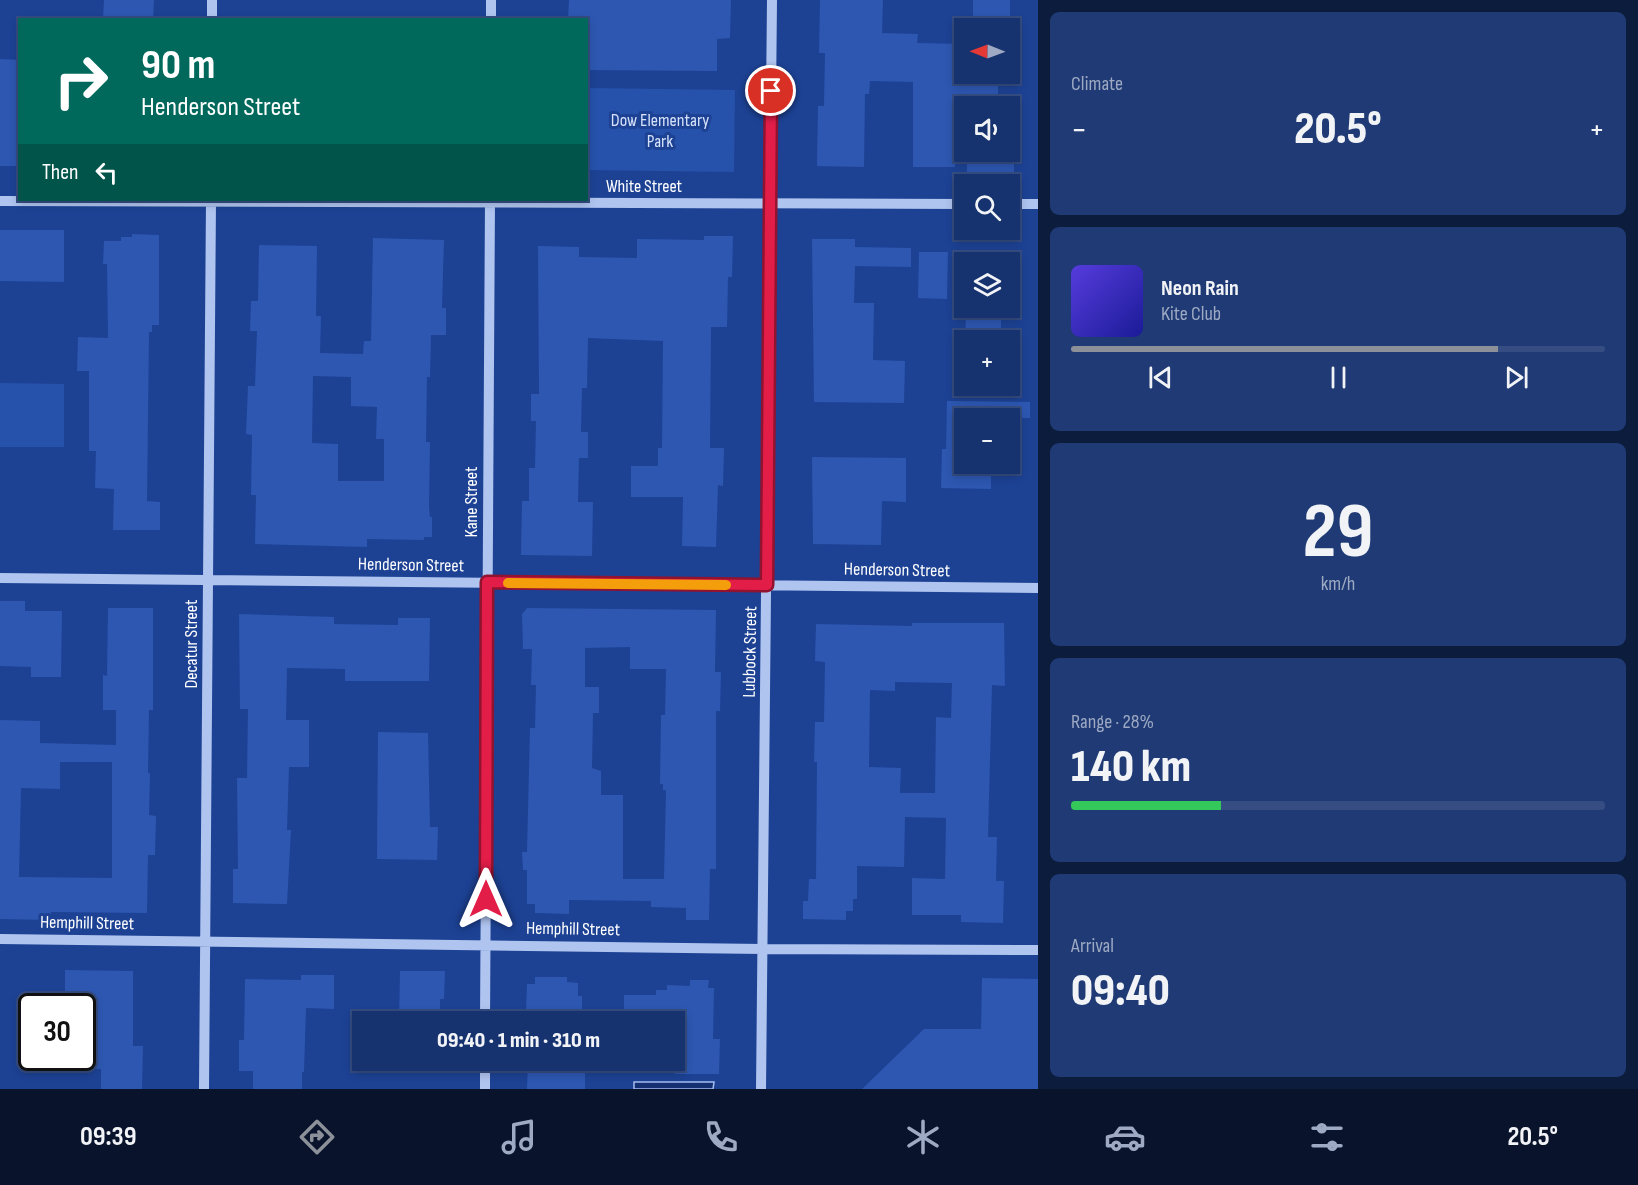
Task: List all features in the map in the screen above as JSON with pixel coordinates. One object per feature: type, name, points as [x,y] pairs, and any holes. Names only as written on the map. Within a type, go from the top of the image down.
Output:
[{"type":"street","points":[[212,0],[212,18]]},
{"type":"street","points":[[491,0],[491,18]]},
{"type":"street","name":"Lubbock Street","points":[[761,1089],[772,0]]},
{"type":"street","name":"White Street","points":[[0,201],[18,201]]},
{"type":"street","name":"Decatur Street","points":[[204,1089],[211,201]]},
{"type":"street","name":"White Street","points":[[490,201],[954,204]]},
{"type":"street","name":"Kane Street","points":[[485,1011],[490,201]]},
{"type":"street","points":[[1020,204],[1038,204]]},
{"type":"street","name":"Henderson Street","points":[[0,578],[1038,588]]},
{"type":"street","name":"Hemphill Street","points":[[0,939],[763,949],[1038,950]]},
{"type":"street","points":[[485,1071],[485,1089]]},
{"type":"green space","name":"Dow Elementary Park","points":[[588,88],[735,90],[734,172],[588,170]]},
{"type":"green space","points":[[0,383],[64,384],[64,447],[0,447]]},
{"type":"shaded area","points":[[634,1082],[714,1082],[713,1089],[634,1089]]},
{"type":"building","points":[[104,0],[154,0],[153,18],[103,18]]},
{"type":"building","points":[[569,0],[731,0],[730,38],[717,39],[717,71],[588,70],[588,18],[568,18]]},
{"type":"building","points":[[820,0],[883,0],[882,33],[918,34],[917,43],[954,44],[954,84],[998,84],[998,96],[954,96],[955,167],[913,167],[913,82],[870,81],[869,94],[865,94],[864,167],[817,166],[818,106],[824,106],[825,53],[819,53]]},
{"type":"building","points":[[973,0],[1010,0],[1010,18],[973,18]]},
{"type":"building","points":[[0,59],[18,60],[18,166],[0,166]]},
{"type":"building","points":[[967,162],[1014,162],[1014,173],[967,172]]},
{"type":"building","points":[[0,230],[64,230],[64,282],[0,281]]},
{"type":"building","points":[[132,234],[159,235],[159,325],[152,325],[152,332],[149,332],[147,501],[160,502],[160,530],[113,530],[114,489],[95,488],[96,451],[89,451],[89,371],[77,371],[78,337],[108,338],[107,264],[103,264],[104,241],[121,241],[121,237],[132,237]]},
{"type":"building","points":[[704,236],[733,236],[732,277],[728,277],[727,327],[711,327],[710,448],[724,448],[723,486],[718,485],[716,547],[682,546],[683,497],[631,497],[631,466],[658,466],[658,448],[662,448],[663,341],[588,338],[587,388],[582,388],[581,432],[588,432],[588,458],[579,458],[578,502],[593,502],[592,556],[521,555],[522,501],[529,501],[529,468],[535,468],[536,421],[531,421],[531,394],[539,394],[538,246],[579,247],[579,257],[637,258],[637,239],[704,240]]},
{"type":"building","points":[[373,238],[444,240],[442,308],[446,308],[446,335],[431,335],[430,377],[427,377],[426,442],[430,442],[429,508],[430,517],[432,517],[432,537],[424,537],[424,540],[367,539],[367,547],[255,544],[256,495],[251,495],[252,435],[246,434],[248,386],[255,386],[257,331],[250,331],[251,301],[258,301],[259,245],[317,246],[316,316],[321,316],[320,353],[363,354],[364,341],[371,341]],"holes":[[[313,376],[351,377],[351,406],[377,407],[376,439],[384,439],[384,481],[338,481],[338,444],[312,443]]]},
{"type":"building","points":[[812,239],[855,239],[855,247],[911,248],[911,267],[855,266],[854,303],[874,303],[873,360],[905,361],[904,403],[814,402]]},
{"type":"building","points":[[919,252],[948,252],[947,299],[918,298]]},
{"type":"building","points":[[966,318],[1001,318],[1001,330],[965,330]]},
{"type":"building","points":[[947,401],[1030,402],[1030,418],[1020,418],[1020,408],[954,408],[954,474],[991,474],[991,489],[941,488],[942,449],[946,449]]},
{"type":"building","points":[[812,457],[906,458],[906,502],[882,501],[881,545],[813,544]]},
{"type":"building","points":[[0,601],[25,601],[25,611],[62,611],[61,677],[31,677],[31,667],[0,666]]},
{"type":"building","points":[[108,608],[153,608],[153,710],[149,710],[148,773],[150,773],[149,815],[156,816],[155,855],[148,855],[147,913],[51,912],[50,920],[0,919],[0,720],[40,721],[40,743],[116,745],[116,710],[103,710],[103,675],[107,676]],"holes":[[[60,762],[112,762],[112,878],[19,877],[21,788],[60,789]]]},
{"type":"building","points":[[527,608],[716,610],[715,672],[721,672],[720,711],[716,711],[716,869],[710,869],[709,920],[686,920],[686,908],[651,907],[651,901],[569,900],[569,914],[535,913],[535,904],[527,904],[527,870],[523,870],[522,852],[527,852],[530,728],[535,728],[536,685],[531,685],[532,649],[523,649],[522,614]],"holes":[[[630,647],[630,669],[666,669],[665,715],[661,715],[660,784],[663,784],[663,790],[666,790],[664,879],[623,879],[623,795],[601,795],[601,771],[592,768],[593,713],[599,713],[599,687],[585,687],[585,648]]]},
{"type":"building","points":[[239,614],[334,617],[334,624],[398,625],[398,618],[430,618],[429,681],[345,681],[345,669],[287,668],[286,720],[309,720],[309,767],[289,767],[287,830],[291,830],[287,904],[233,903],[233,869],[238,869],[237,778],[247,778],[248,709],[240,709]]},
{"type":"building","points":[[912,623],[1004,623],[1005,686],[992,685],[988,837],[997,837],[996,881],[1004,881],[1003,923],[961,922],[961,915],[912,915],[912,878],[945,879],[946,818],[905,817],[904,867],[857,866],[857,899],[853,899],[853,911],[846,911],[846,920],[803,919],[803,901],[808,901],[809,879],[816,879],[815,722],[824,722],[825,662],[815,661],[816,624],[912,626]],"holes":[[[895,682],[952,683],[951,718],[936,717],[935,793],[900,793],[901,768],[869,767],[870,690],[895,691]]]},
{"type":"building","points":[[378,732],[428,733],[430,827],[438,827],[437,860],[377,859]]},
{"type":"building","points":[[65,970],[133,971],[133,1046],[143,1046],[142,1089],[101,1089],[101,1069],[96,1069],[96,993],[65,993]]},
{"type":"building","points":[[400,971],[445,971],[444,999],[440,999],[440,1011],[399,1011]]},
{"type":"building","points":[[301,975],[334,975],[334,1009],[306,1008],[302,1089],[253,1089],[253,1071],[239,1071],[239,1040],[244,1040],[245,979],[301,980]]},
{"type":"building","points":[[535,977],[567,977],[567,982],[578,983],[578,996],[582,996],[582,1011],[526,1011],[527,984],[535,984]]},
{"type":"building","points":[[982,978],[1038,979],[1038,1089],[862,1089],[924,1029],[981,1029]]},
{"type":"building","points":[[690,980],[709,980],[708,988],[714,988],[713,1039],[720,1039],[719,1074],[675,1074],[675,1071],[685,1071],[685,1011],[624,1011],[624,995],[656,995],[656,990],[667,990],[667,985],[690,986]]},
{"type":"building","points":[[528,1071],[585,1071],[585,1089],[527,1089]]},
{"type":"slow traffic","points":[[508,583],[726,585]]},
{"type":"route","points":[[486,899],[487,582],[767,585],[771,91]]}]
